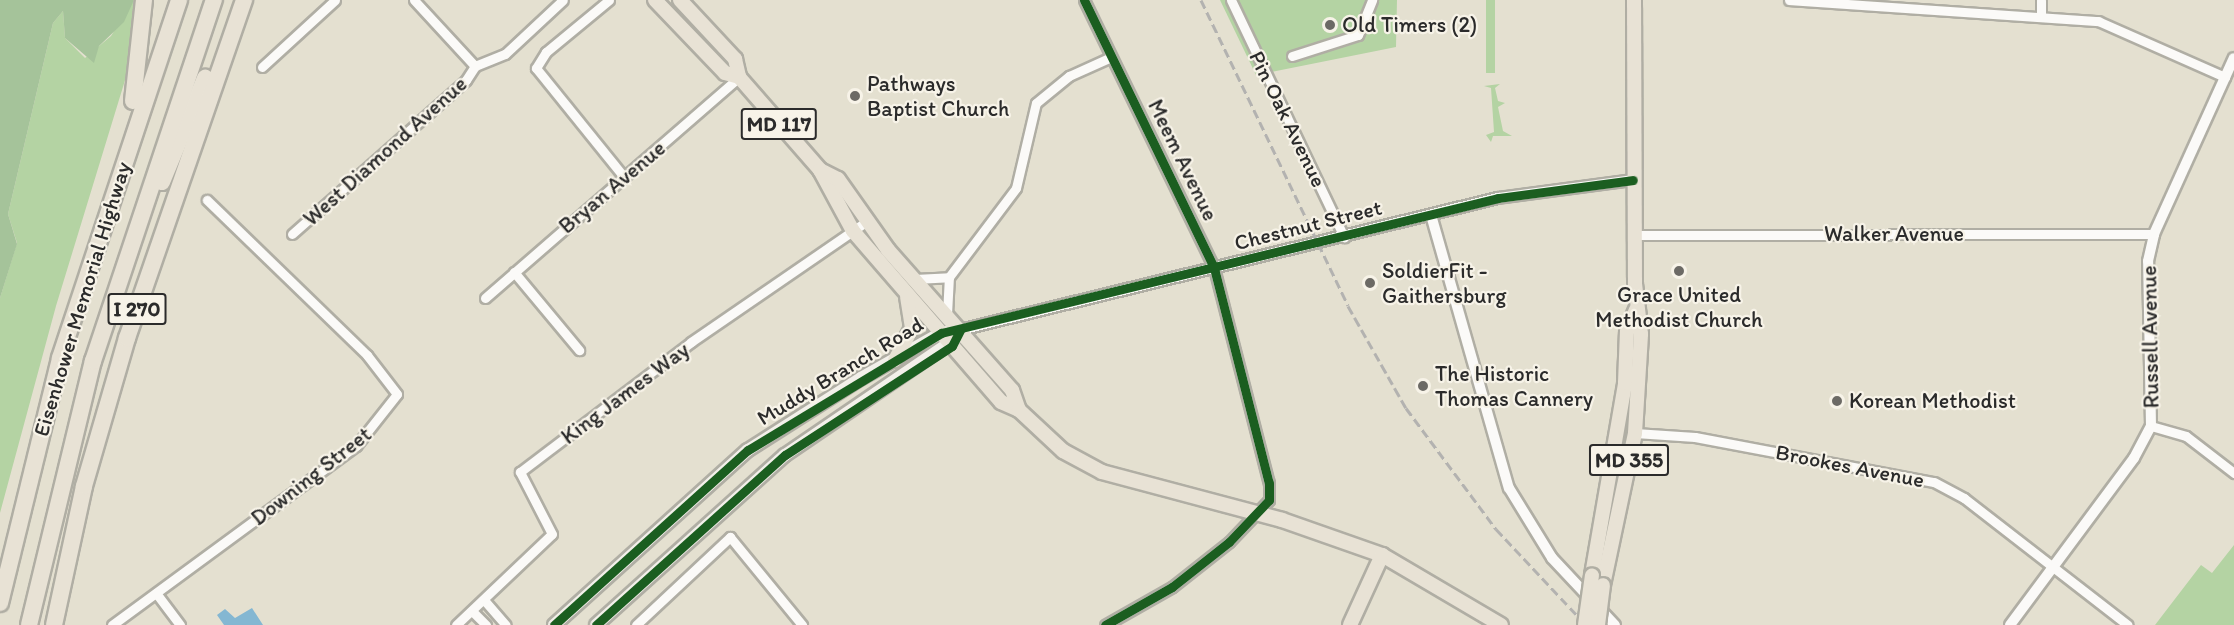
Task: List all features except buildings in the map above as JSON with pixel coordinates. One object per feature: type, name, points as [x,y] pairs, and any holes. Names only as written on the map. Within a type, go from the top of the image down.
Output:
[{"type":"highway","points":[[126,152],[144,0]]},
{"type":"highway","name":"Eisenhower Memorial Highway","points":[[0,603],[60,358],[126,152],[179,0]]},
{"type":"highway","name":"I 270","points":[[29,625],[93,361],[214,0]]},
{"type":"highway","points":[[121,276],[238,0]]},
{"type":"highway","name":"I 270","points":[[54,625],[84,486],[127,338],[244,0]]},
{"type":"main road","name":"MD 117","points":[[656,0],[725,73],[739,77]]},
{"type":"main road","name":"MD 117","points":[[680,0],[735,59],[739,77],[820,170],[853,231],[952,346]]},
{"type":"main road","name":"MD 355","points":[[1598,625],[1603,585],[1635,433],[1641,334],[1636,310],[1634,235],[1634,0]]},
{"type":"main road","name":"MD 117","points":[[820,170],[838,179],[867,221],[960,330]]},
{"type":"main road","points":[[895,360],[912,328],[905,292]]},
{"type":"main road","name":"MD 355","points":[[1585,625],[1625,383],[1626,331],[1636,310]]},
{"type":"main road","points":[[960,330],[1012,390],[1019,410]]},
{"type":"main road","name":"Muddy Branch Road","points":[[554,625],[720,472],[805,412],[941,333],[960,330]]},
{"type":"main road","name":"Muddy Branch Road","points":[[596,625],[785,454],[952,346],[960,330]]},
{"type":"main road","points":[[952,346],[1001,402],[1019,410],[1054,444],[1102,472],[1257,513],[1382,555],[1501,625]]},
{"type":"main road","points":[[1350,625],[1382,555]]},
{"type":"street","points":[[262,67],[335,0]]},
{"type":"street","name":"West Diamond Avenue","points":[[414,0],[475,66]]},
{"type":"street","name":"West Diamond Avenue","points":[[292,234],[466,80],[475,66],[505,54],[563,0]]},
{"type":"street","points":[[609,0],[546,52],[537,74],[623,176]]},
{"type":"street","name":"Meem Avenue","points":[[1084,0],[1214,268],[1269,483],[1269,500],[1257,513]]},
{"type":"street","name":"Pin Oak Avenue","points":[[1231,0],[1344,237]]},
{"type":"street","points":[[1292,56],[1358,35],[1372,0]]},
{"type":"street","points":[[1789,0],[2041,15],[2112,25],[2225,77]]},
{"type":"street","points":[[2041,15],[2042,0]]},
{"type":"street","points":[[947,314],[949,277],[1012,198],[1036,103],[1069,76],[1111,57]]},
{"type":"street","name":"Russell Avenue","points":[[2010,625],[2134,458],[2151,426],[2148,261],[2154,234],[2234,58]]},
{"type":"street","name":"Bryan Avenue","points":[[485,298],[739,77]]},
{"type":"street","name":"Chestnut Street","points":[[960,330],[1518,194],[1633,180]]},
{"type":"street","name":"Downing Street","points":[[112,625],[356,446],[397,394],[367,355],[207,200]]},
{"type":"street","points":[[1431,215],[1509,488],[1552,558],[1615,625]]},
{"type":"street","name":"King James Way","points":[[456,625],[552,534],[520,472],[691,342],[867,221]]},
{"type":"street","name":"Walker Avenue","points":[[1634,235],[2154,234]]},
{"type":"street","points":[[514,272],[579,350]]},
{"type":"street","points":[[915,279],[949,277]]},
{"type":"street","points":[[2151,426],[2186,436],[2234,473]]},
{"type":"street","name":"Brookes Avenue","points":[[1635,433],[1686,436],[1915,475],[1964,498],[2128,625]]},
{"type":"street","points":[[1105,625],[1196,570],[1257,513]]},
{"type":"street","points":[[636,625],[730,537],[802,625]]},
{"type":"street","points":[[156,593],[180,625]]},
{"type":"street","points":[[484,600],[506,625]]},
{"type":"street","points":[[472,611],[486,625]]},
{"type":"green space","points":[[0,0],[134,0],[124,22],[99,46],[94,63],[65,38],[63,11],[53,23],[8,214],[17,244],[0,298]]},
{"type":"green space","points":[[134,0],[126,77],[56,306],[0,513],[0,298],[17,243],[8,214],[53,23],[63,11],[65,38],[85,58],[111,36]]},
{"type":"green space","points":[[1220,0],[1397,0],[1396,47],[1256,75]]},
{"type":"green space","points":[[1486,0],[1495,0],[1495,73],[1486,73]]},
{"type":"green space","points":[[1500,84],[1495,88],[1498,101],[1505,103],[1498,107],[1503,131],[1512,136],[1493,136],[1491,142],[1486,135],[1494,132],[1491,88],[1484,86]]},
{"type":"green space","points":[[2234,545],[2234,625],[2155,625],[2201,565],[2212,573]]},
{"type":"water","points":[[252,608],[263,625],[224,625],[217,615],[225,609],[235,618]]},
{"type":"railway","points":[[1201,0],[1348,306],[1406,408],[1496,529],[1586,625]]},
{"type":"cycle path","points":[[1084,0],[1214,268],[1269,483],[1269,500],[1229,542],[1172,587],[1105,625]]},
{"type":"cycle path","points":[[554,625],[748,450],[941,333],[1498,198],[1633,180]]},
{"type":"cycle path","points":[[596,625],[785,455],[952,346],[960,330]]},
{"type":"place","name":"Old Timers (2)","points":[[1330,25]]},
{"type":"place","name":"Pathways Baptist Church","points":[[855,96]]},
{"type":"place","name":"Grace United Methodist Church","points":[[1679,271]]},
{"type":"place","name":"SoldierFit - Gaithersburg","points":[[1370,283]]},
{"type":"place","name":"The Historic Thomas Cannery","points":[[1423,386]]},
{"type":"place","name":"Korean Methodist","points":[[1837,401]]}]
